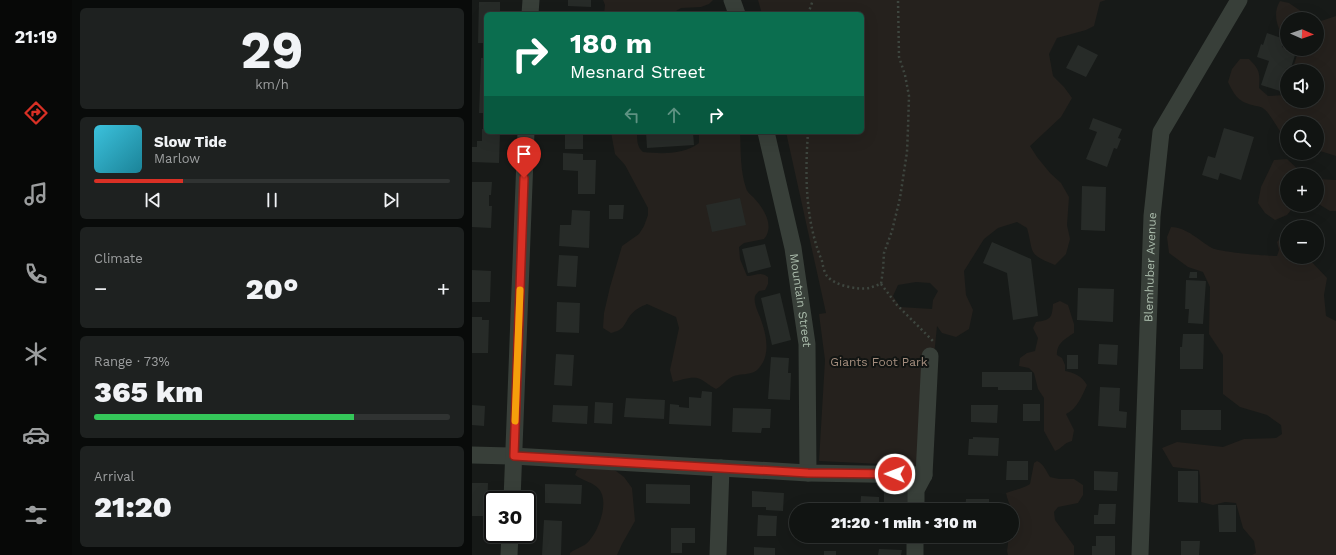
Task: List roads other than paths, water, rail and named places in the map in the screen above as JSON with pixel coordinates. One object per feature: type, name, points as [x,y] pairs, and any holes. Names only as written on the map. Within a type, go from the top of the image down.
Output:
[{"type":"street","points":[[530,12],[531,0]]},
{"type":"street","points":[[732,0],[736,12]]},
{"type":"street","name":"Blemhuber Avenue","points":[[1140,555],[1152,216],[1161,132],[1239,0]]},
{"type":"street","points":[[512,491],[526,134]]},
{"type":"street","name":"Mountain Street","points":[[766,134],[793,248],[807,344],[808,473]]},
{"type":"street","points":[[916,503],[916,490],[924,475],[930,356]]},
{"type":"street","points":[[472,455],[514,456],[808,473],[924,475]]},
{"type":"street","points":[[718,555],[721,468]]},
{"type":"street","points":[[509,555],[510,543]]},
{"type":"street","points":[[915,543],[915,555]]},
{"type":"park label","name":"Giants Foot Park","points":[[879,362]]}]
